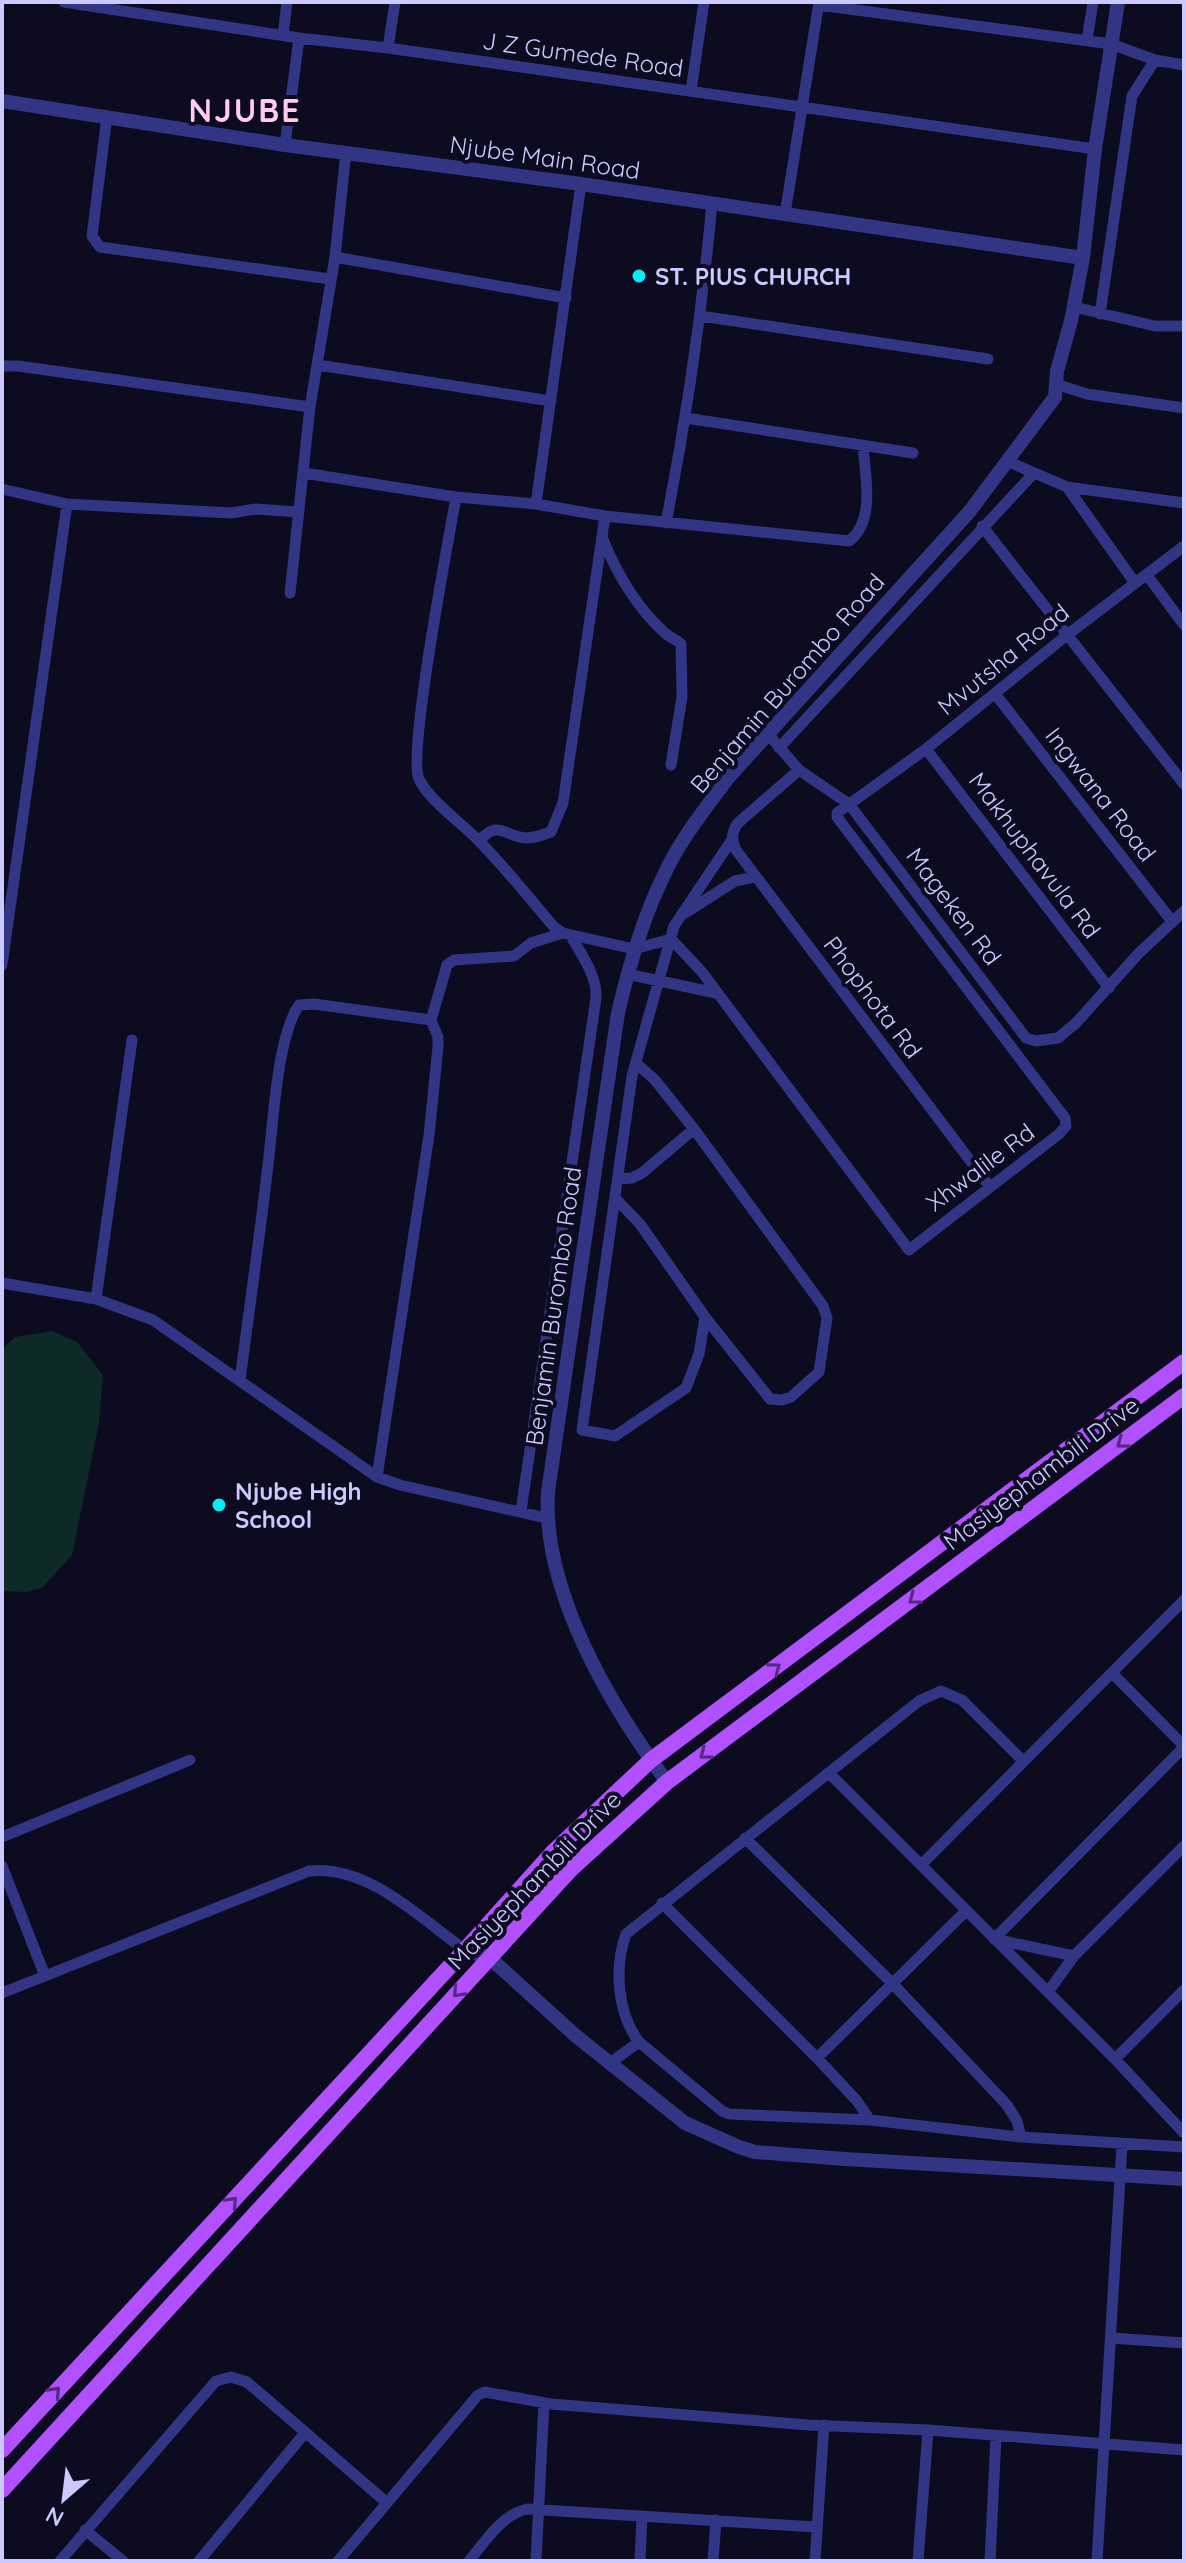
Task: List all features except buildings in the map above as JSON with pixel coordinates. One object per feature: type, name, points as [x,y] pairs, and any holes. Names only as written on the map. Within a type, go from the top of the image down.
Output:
[{"type":"main road","name":"Masiyephambili Drive","points":[[2,2450],[553,1852],[651,1760],[1184,1362]]},
{"type":"main road","name":"Masiyephambili Drive","points":[[2,2490],[571,1869],[667,1782],[1184,1396]]},
{"type":"street","name":"J Z Gumede Road","points":[[64,2],[299,38],[1095,149]]},
{"type":"street","points":[[283,35],[287,2]]},
{"type":"street","points":[[388,48],[395,2]]},
{"type":"street","points":[[691,91],[704,2]]},
{"type":"street","points":[[1087,40],[1093,2]]},
{"type":"street","name":"Benjamin Burombo Road","points":[[667,1782],[614,1705],[582,1639],[562,1586],[546,1518],[618,1013],[627,974],[664,875],[728,778],[970,511],[1055,397],[1057,371],[1083,258],[1095,149],[1118,2]]},
{"type":"street","points":[[785,214],[819,4],[1111,44],[1155,60],[1184,65]]},
{"type":"street","points":[[285,145],[299,38]]},
{"type":"street","points":[[1100,314],[1132,96],[1155,60]]},
{"type":"street","name":"Njube Main Road","points":[[2,101],[285,145],[581,184],[1083,258]]},
{"type":"street","points":[[107,116],[92,236],[100,247],[330,279]]},
{"type":"street","points":[[290,593],[310,407],[335,257],[346,152]]},
{"type":"street","points":[[536,504],[581,184]]},
{"type":"street","points":[[666,523],[701,316],[712,203]]},
{"type":"street","points":[[335,257],[566,298]]},
{"type":"street","points":[[1074,307],[1155,326],[1184,326]]},
{"type":"street","points":[[701,316],[988,359]]},
{"type":"street","points":[[318,365],[551,401]]},
{"type":"street","points":[[2,366],[310,407]]},
{"type":"street","points":[[1055,397],[1059,385],[1087,394],[1184,408]]},
{"type":"street","points":[[686,418],[913,453]]},
{"type":"street","points":[[304,473],[605,516],[849,541],[860,527],[866,507],[863,446]]},
{"type":"street","points":[[1009,462],[1067,487],[1184,503]]},
{"type":"street","points":[[779,748],[1033,474]]},
{"type":"street","points":[[1067,487],[1135,583]]},
{"type":"street","points":[[2,489],[67,504],[231,513],[256,509],[298,512]]},
{"type":"street","points":[[456,497],[425,690],[417,776],[554,927],[567,934],[634,949],[671,939]]},
{"type":"street","points":[[2,965],[67,504]]},
{"type":"street","points":[[479,841],[492,829],[525,838],[540,836],[551,832],[558,820],[605,516]]},
{"type":"street","points":[[982,526],[1184,784]]},
{"type":"street","points":[[602,536],[617,571],[636,599],[666,634],[681,644],[682,697],[671,765]]},
{"type":"street","name":"Mvutsha Road","points":[[849,804],[926,749],[1067,635],[1184,546]]},
{"type":"street","points":[[1147,575],[1184,625]]},
{"type":"street","name":"Ingwana Road","points":[[996,695],[1171,920]]},
{"type":"street","name":"Mageken Rd","points":[[768,734],[799,770],[849,804],[1026,1038],[1036,1041],[1058,1038],[1109,988]]},
{"type":"street","name":"Makhuphavula Rd","points":[[926,749],[1109,988]]},
{"type":"street","points":[[705,1317],[699,1354],[686,1388],[615,1436],[582,1430],[629,1089],[671,939],[678,918],[749,812],[799,770]]},
{"type":"street","name":"Xhwalile Rd","points":[[671,939],[688,955],[909,1250],[1059,1134],[1066,1126],[1065,1118],[837,817],[840,809],[849,804]]},
{"type":"street","name":"Phophota Rd","points":[[732,835],[755,877],[990,1187]]},
{"type":"street","points":[[678,918],[728,885],[755,877]]},
{"type":"street","points":[[1109,988],[1171,920],[1184,911]]},
{"type":"street","points":[[377,1477],[429,1135],[438,1047],[438,1037],[431,1020],[447,965],[454,960],[514,956],[531,943],[567,934]]},
{"type":"street","points":[[521,1511],[597,986],[567,934]]},
{"type":"street","points":[[627,974],[716,993]]},
{"type":"street","points":[[240,1380],[272,1127],[291,1016],[299,1005],[314,1004],[431,1020]]},
{"type":"street","points":[[96,1299],[132,1040]]},
{"type":"street","points":[[615,1198],[640,1224],[705,1317],[770,1399],[791,1397],[819,1372],[826,1310],[694,1129],[655,1080],[636,1063]]},
{"type":"street","points":[[618,1179],[632,1178],[642,1173],[694,1129]]},
{"type":"street","points":[[2,1283],[96,1299],[153,1320],[377,1477],[546,1518]]},
{"type":"street","points":[[921,1865],[1184,1600]]},
{"type":"street","points":[[994,1939],[1184,1746],[1112,1673]]},
{"type":"street","points":[[1023,1761],[962,1700],[941,1691],[919,1701],[626,1934],[621,1947],[619,1977],[629,2028],[639,2042],[716,2107],[729,2114],[870,2120],[1021,2137],[1184,2147]]},
{"type":"street","points":[[2,1837],[190,1760]]},
{"type":"street","points":[[829,1773],[1115,2059],[1184,2133]]},
{"type":"street","points":[[745,1838],[893,1984],[1007,2105],[1017,2121],[1021,2137]]},
{"type":"street","points":[[1048,1992],[1074,1956],[1184,1846]]},
{"type":"street","points":[[2,1866],[45,1976]]},
{"type":"street","points":[[2,1993],[309,1871],[326,1869],[377,1886],[465,1950],[490,1958],[610,2063],[702,2133],[755,2152],[1184,2179]]},
{"type":"street","points":[[662,1903],[817,2058],[857,2101],[870,2120]]},
{"type":"street","points":[[817,2058],[966,1911]]},
{"type":"street","points":[[994,1939],[1074,1956]]},
{"type":"street","points":[[1115,2059],[1184,1990]]},
{"type":"street","points":[[610,2063],[639,2042]]},
{"type":"street","points":[[1097,2561],[1122,2145]]},
{"type":"street","points":[[1111,2338],[1184,2343]]},
{"type":"street","points":[[60,2561],[216,2381],[231,2377],[247,2382],[386,2502]]},
{"type":"street","points":[[338,2561],[478,2395],[493,2393],[544,2403],[1184,2450]]},
{"type":"street","points":[[536,2561],[544,2403]]},
{"type":"street","points":[[815,2561],[824,2425]]},
{"type":"street","points":[[918,2561],[928,2430]]},
{"type":"street","points":[[199,2561],[304,2434]]},
{"type":"street","points":[[990,2561],[996,2437]]},
{"type":"street","points":[[469,2561],[503,2521],[515,2512],[527,2509],[816,2527]]},
{"type":"street","points":[[640,2561],[642,2516]]},
{"type":"street","points":[[713,2561],[716,2520]]},
{"type":"street","points":[[85,2530],[123,2561]]},
{"type":"green space","points":[[52,1331],[77,1342],[103,1375],[99,1423],[72,1555],[42,1588],[26,1592],[2,1591],[2,1350],[15,1337]]},
{"type":"place","name":"ST. PIUS CHURCH","points":[[639,276]]},
{"type":"place","name":"Njube High School","points":[[219,1505]]},
{"type":"district","name":"NJUBE","points":[[245,110]]}]
